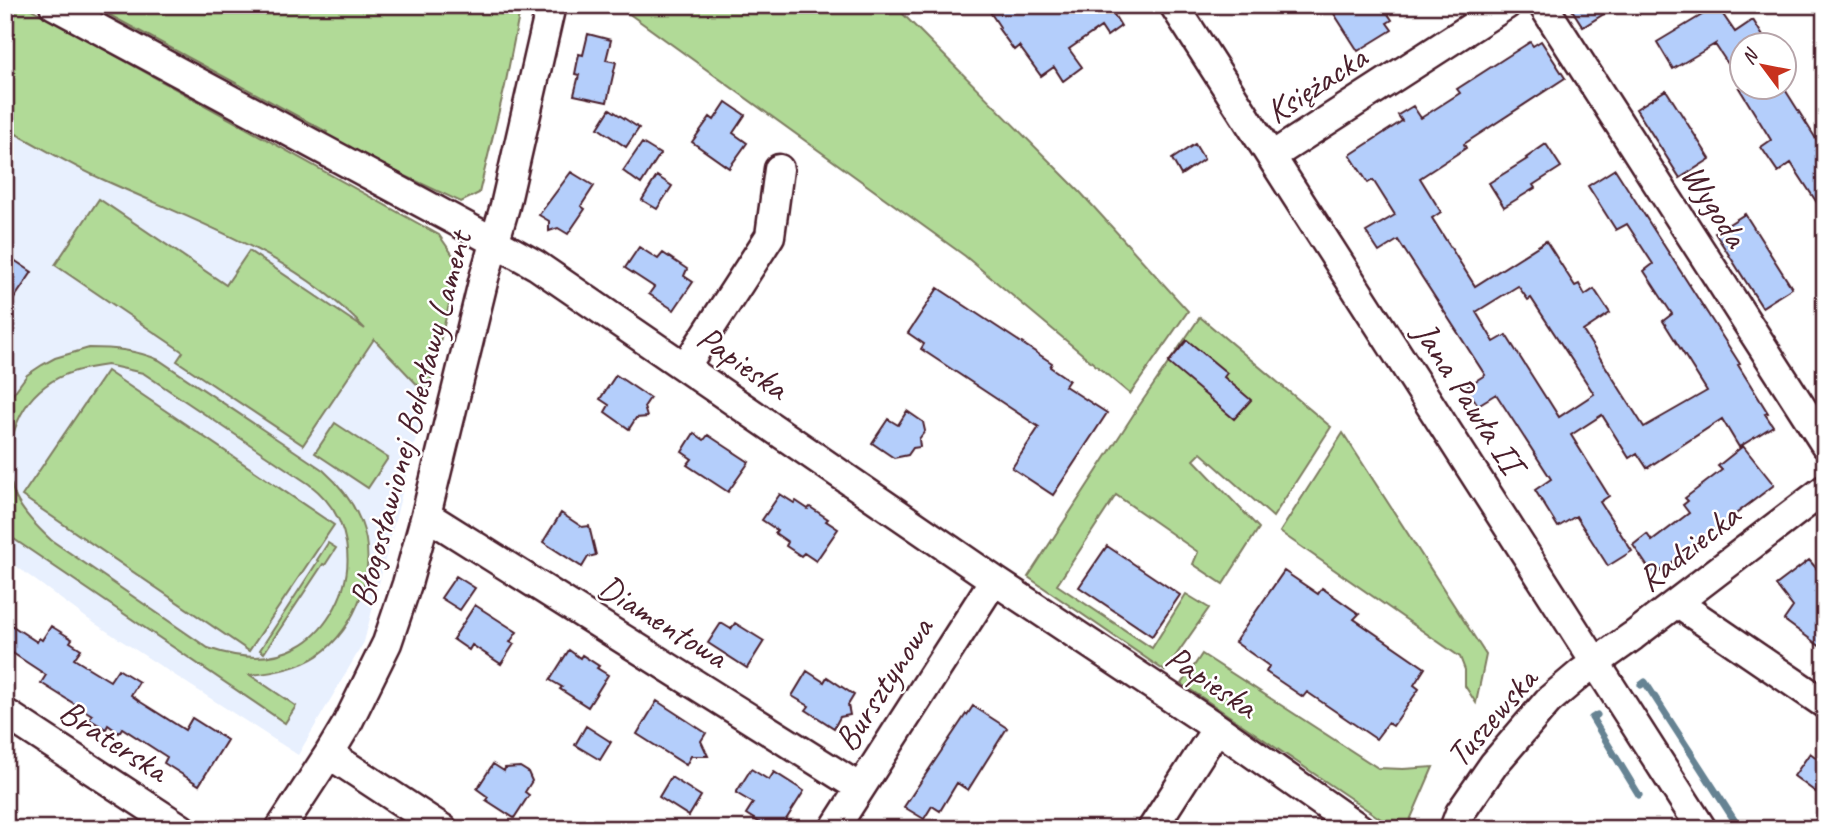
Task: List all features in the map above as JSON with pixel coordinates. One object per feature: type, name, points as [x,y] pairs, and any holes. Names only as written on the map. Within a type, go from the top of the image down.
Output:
[{"type":"street","name":"Papieska","points":[[54,5],[536,265],[994,580],[1217,728],[1326,819],[1360,829]]},
{"type":"street","name":"Błogosławionej Bolesławy Lament","points":[[280,829],[347,724],[387,643],[407,584],[495,242],[551,5]]},
{"type":"street","name":"Jana Pawła II","points":[[1174,5],[1702,829]]},
{"type":"street","name":"Księżacka","points":[[1272,156],[1506,5]]},
{"type":"street","name":"Wygoda","points":[[1543,5],[1825,444]]},
{"type":"street","points":[[685,367],[770,236],[779,169]]},
{"type":"street","name":"Radziecka","points":[[1596,663],[1825,489]]},
{"type":"street","name":"Diamentowa","points":[[426,515],[860,788]]},
{"type":"street","name":"Bursztynowa","points":[[834,829],[994,580]]},
{"type":"street","points":[[1677,603],[1825,704]]},
{"type":"street","name":"Tuszewska","points":[[1454,829],[1460,813],[1511,744],[1548,701],[1596,663]]},
{"type":"street","name":"Braterska","points":[[5,713],[182,829]]},
{"type":"street","points":[[1152,829],[1217,728]]},
{"type":"street","points":[[330,754],[443,829]]},
{"type":"shaded area","points":[[5,128],[100,178],[247,244],[289,268],[345,309],[427,395],[364,642],[298,755],[88,619],[5,558]]},
{"type":"green space","points":[[5,5],[24,5],[439,235],[459,264],[427,395],[374,339],[303,445],[177,361],[183,352],[55,265],[99,199],[226,285],[249,251],[365,329],[338,303],[276,260],[208,226],[91,174],[5,128]]},
{"type":"green space","points":[[91,5],[521,5],[479,193],[461,202],[324,138],[327,132]]},
{"type":"green space","points":[[617,5],[894,5],[1081,193],[1188,311],[1130,394],[965,256]]},
{"type":"green space","points":[[1200,317],[1331,427],[1273,517],[1201,453],[1194,460],[1259,528],[1223,584],[1193,564],[1198,552],[1116,495],[1057,585],[1152,648],[1186,594],[1209,608],[1165,671],[1028,577]]},
{"type":"green space","points":[[98,348],[133,352],[159,360],[323,470],[350,501],[361,522],[367,559],[366,577],[353,614],[331,644],[317,656],[276,672],[250,675],[296,706],[285,723],[5,533],[5,405],[27,375],[55,358]],"holes":[[[107,365],[143,373],[309,484],[334,511],[346,544],[345,579],[340,597],[328,619],[302,644],[286,652],[264,657],[242,656],[208,648],[51,540],[19,504],[11,484],[9,468],[12,437],[25,408],[34,396],[52,381],[82,369]]]},
{"type":"green space","points":[[107,371],[334,525],[249,651],[22,496]]},
{"type":"green space","points":[[335,423],[388,458],[368,488],[315,453]]},
{"type":"green space","points":[[1343,433],[1486,655],[1476,703],[1465,686],[1465,670],[1460,657],[1280,532]]},
{"type":"green space","points":[[328,543],[336,548],[264,653],[260,650]]},
{"type":"green space","points":[[1202,654],[1378,768],[1433,767],[1408,825],[1394,828],[1182,684]]},
{"type":"building","points":[[1000,5],[1108,5],[1121,26],[1107,36],[1101,27],[1069,49],[1082,67],[1063,81],[1054,67],[1041,76],[1019,46],[1014,50],[990,12]]},
{"type":"building","points":[[1344,5],[1382,5],[1392,20],[1387,23],[1392,30],[1358,51],[1333,12]]},
{"type":"building","points":[[1569,5],[1618,5],[1583,27]]},
{"type":"building","points":[[1717,6],[1735,32],[1728,32],[1728,64],[1715,44],[1673,69],[1657,42]]},
{"type":"building","points":[[1753,20],[1760,32],[1735,32]]},
{"type":"building","points":[[588,34],[611,40],[606,60],[616,62],[607,102],[574,95],[579,75],[575,74],[579,54],[583,55]]},
{"type":"building","points":[[1541,41],[1565,78],[1464,144],[1466,148],[1420,178],[1441,212],[1432,218],[1475,286],[1546,241],[1575,286],[1579,284],[1585,295],[1594,289],[1610,313],[1583,331],[1644,427],[1707,391],[1663,321],[1672,314],[1644,271],[1653,264],[1627,224],[1616,230],[1588,186],[1615,169],[1740,364],[1738,365],[1768,413],[1765,414],[1773,426],[1739,447],[1722,419],[1647,468],[1637,453],[1629,458],[1602,415],[1571,435],[1609,496],[1600,502],[1632,551],[1608,566],[1576,516],[1558,527],[1535,490],[1551,479],[1496,394],[1478,405],[1466,387],[1485,375],[1398,240],[1379,252],[1366,232],[1395,215],[1373,180],[1368,183],[1350,155],[1402,121],[1398,115],[1413,106],[1421,118],[1460,93],[1457,89],[1530,42],[1533,46]],"holes":[[[1518,286],[1528,300],[1531,298],[1594,394],[1559,417],[1506,335],[1494,342],[1476,312]]]},
{"type":"building","points":[[1666,90],[1710,159],[1680,178],[1636,109]]},
{"type":"building","points":[[726,102],[745,115],[733,133],[747,143],[729,168],[692,142],[710,117],[714,120]]},
{"type":"building","points":[[1748,102],[1793,102],[1818,142],[1825,138],[1825,215],[1791,163],[1778,172],[1761,147],[1771,140]]},
{"type":"building","points":[[610,109],[639,128],[626,147],[598,128]]},
{"type":"building","points":[[642,143],[660,154],[641,184],[623,171]]},
{"type":"building","points":[[1195,144],[1204,159],[1181,175],[1172,159]]},
{"type":"building","points":[[1546,144],[1561,167],[1533,185],[1535,188],[1504,207],[1489,183]]},
{"type":"building","points":[[571,172],[594,186],[581,206],[585,209],[568,234],[558,228],[549,231],[549,221],[539,215]]},
{"type":"building","points":[[657,176],[672,186],[657,209],[642,200]]},
{"type":"building","points":[[1745,214],[1792,288],[1762,307],[1715,233]]},
{"type":"building","points":[[639,247],[658,259],[663,253],[687,269],[684,276],[693,282],[674,310],[649,294],[654,287],[625,268]]},
{"type":"building","points":[[5,254],[32,272],[5,312]]},
{"type":"building","points":[[938,288],[1052,363],[1050,367],[1069,380],[1065,386],[1107,413],[1053,495],[1012,468],[1039,427],[921,349],[924,344],[908,333]]},
{"type":"building","points":[[1187,340],[1227,373],[1224,377],[1251,400],[1234,419],[1168,363]]},
{"type":"building","points":[[616,375],[650,398],[644,407],[647,417],[636,418],[629,429],[605,412],[609,405],[600,399]]},
{"type":"building","points":[[907,411],[923,422],[925,431],[919,439],[920,447],[913,448],[908,455],[894,458],[872,443],[888,419],[898,425]]},
{"type":"building","points":[[694,433],[704,440],[708,435],[749,462],[728,492],[687,465],[692,459],[682,452]]},
{"type":"building","points":[[1743,446],[1774,485],[1654,576],[1633,545],[1647,534],[1652,541],[1689,513],[1683,505],[1688,501],[1685,498],[1722,470],[1718,466]]},
{"type":"building","points":[[780,494],[794,503],[796,501],[808,509],[810,507],[838,529],[816,561],[804,553],[801,556],[786,546],[788,542],[775,533],[777,530],[762,520]]},
{"type":"building","points":[[561,513],[582,527],[589,526],[596,555],[588,557],[582,567],[543,542]]},
{"type":"building","points":[[1107,546],[1180,595],[1152,636],[1079,587]]},
{"type":"building","points":[[1809,560],[1825,578],[1825,650],[1784,620],[1793,607],[1776,585]]},
{"type":"building","points":[[1284,571],[1318,594],[1322,588],[1359,614],[1354,619],[1425,668],[1414,685],[1419,689],[1393,726],[1388,723],[1376,739],[1307,692],[1303,697],[1266,672],[1269,666],[1235,642]]},
{"type":"building","points":[[456,576],[475,588],[460,610],[441,598]]},
{"type":"building","points":[[475,605],[517,632],[510,642],[514,644],[501,664],[472,645],[469,650],[453,639]]},
{"type":"building","points":[[5,621],[37,642],[39,638],[42,640],[51,626],[72,639],[70,642],[81,649],[74,659],[110,681],[118,669],[139,682],[131,695],[139,701],[185,730],[192,718],[227,740],[199,785],[164,763],[167,757],[122,728],[119,733],[108,725],[106,729],[89,719],[92,715],[41,683],[46,675],[5,648]]},
{"type":"building","points":[[721,623],[731,629],[735,623],[764,641],[747,668],[708,643]]},
{"type":"building","points":[[569,650],[580,658],[582,655],[608,675],[588,707],[550,680]]},
{"type":"building","points":[[807,671],[824,682],[827,677],[854,695],[848,705],[850,715],[840,717],[834,728],[806,710],[809,706],[792,696]]},
{"type":"building","points":[[657,701],[706,733],[701,741],[708,756],[691,756],[686,765],[637,734]]},
{"type":"building","points":[[973,706],[1007,728],[968,790],[957,783],[940,811],[932,806],[924,819],[904,807]]},
{"type":"building","points":[[586,726],[611,742],[600,760],[575,745]]},
{"type":"building","points":[[1810,753],[1825,764],[1825,799],[1794,776]]},
{"type":"building","points":[[493,764],[504,771],[505,768],[520,767],[528,772],[532,781],[525,792],[529,795],[514,818],[486,800],[488,797],[477,789]]},
{"type":"building","points":[[751,769],[769,780],[774,772],[804,791],[780,829],[770,829],[746,814],[753,803],[736,793]]},
{"type":"building","points":[[671,777],[701,796],[689,816],[659,797]]},
{"type":"waterway","points":[[1641,685],[1645,682],[1740,829]]},
{"type":"waterway","points":[[1597,715],[1592,718],[1639,795]]}]
